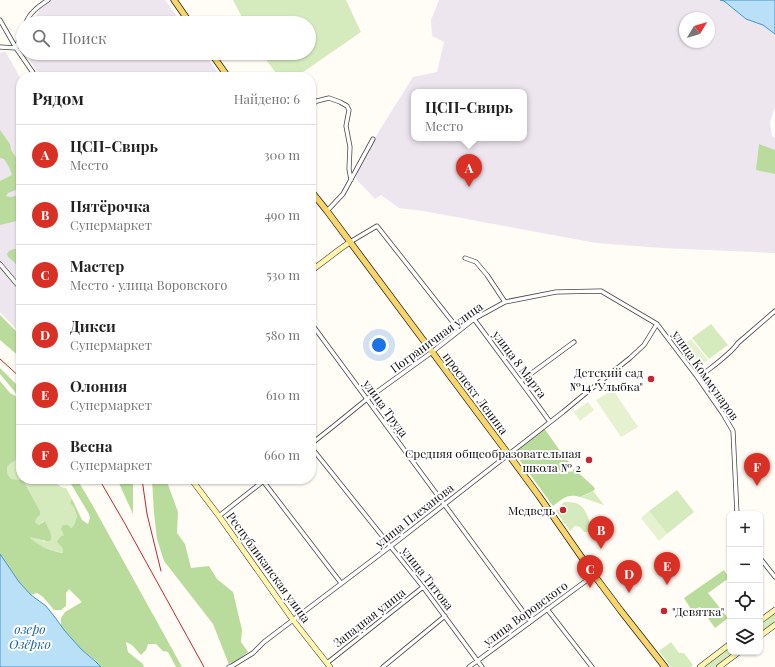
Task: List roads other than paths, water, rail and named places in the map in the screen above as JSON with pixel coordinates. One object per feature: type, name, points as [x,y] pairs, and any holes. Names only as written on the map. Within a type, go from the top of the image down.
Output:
[{"type":"main road","points":[[174,0],[185,16]]},
{"type":"main road","points":[[216,60],[224,72]]},
{"type":"main road","name":"проспект Ленина","points":[[316,197],[539,496],[621,612],[665,667]]},
{"type":"street","points":[[30,16],[37,8],[48,0]]},
{"type":"street","points":[[0,20],[16,48]]},
{"type":"street","points":[[0,47],[16,48]]},
{"type":"street","points":[[24,60],[33,72]]},
{"type":"street","points":[[316,102],[329,98],[347,106],[349,110],[346,126],[350,147],[349,169],[351,180]]},
{"type":"street","points":[[327,211],[343,194],[373,139]]},
{"type":"street","points":[[316,267],[350,242],[377,226],[459,330]]},
{"type":"street","points":[[465,258],[476,262],[487,275],[505,302]]},
{"type":"street","points":[[0,264],[16,283]]},
{"type":"street","name":"Пограничная улица","points":[[316,440],[367,399],[432,352],[474,319],[505,302],[556,292],[601,291],[634,310]]},
{"type":"street","name":"улица Коммунаров","points":[[634,310],[657,324],[698,378],[733,431],[737,511]]},
{"type":"street","points":[[698,378],[728,354],[736,347],[738,343],[775,311]]},
{"type":"street","name":"улица 8 Марта","points":[[474,319],[550,422]]},
{"type":"street","name":"улица Плеханова","points":[[229,667],[253,653],[264,642],[445,505],[630,358],[644,345],[657,324]]},
{"type":"street","name":"улица Труда","points":[[316,330],[530,621]]},
{"type":"street","points":[[521,381],[574,342]]},
{"type":"street","name":"улица Титова","points":[[316,453],[423,587],[482,667]]},
{"type":"street","name":"Республиканская улица","points":[[195,484],[293,620],[329,665]]},
{"type":"street","points":[[219,516],[259,484]]},
{"type":"street","points":[[267,484],[341,583]]},
{"type":"street","points":[[763,562],[775,577]]},
{"type":"street","name":"улица Воровского","points":[[468,667],[594,574]]},
{"type":"street","name":"Западная улица","points":[[329,665],[423,587]]},
{"type":"street","points":[[547,609],[592,667]]},
{"type":"street","points":[[763,619],[775,610]]},
{"type":"street","points":[[383,667],[445,616]]},
{"type":"street","points":[[763,634],[775,625]]},
{"type":"street","points":[[700,667],[727,646]]},
{"type":"street","points":[[719,667],[735,655]]},
{"type":"water","points":[[720,0],[775,0],[775,34],[763,25],[746,19],[724,1]]},
{"type":"water","name":"озеро Озёрко","points":[[0,554],[19,582],[31,595],[46,606],[81,649],[101,667],[0,667]]},
{"type":"railway","points":[[0,359],[16,373]]},
{"type":"railway","points":[[102,484],[204,667]]},
{"type":"railway","points":[[143,484],[147,514],[161,571]]},
{"type":"place","name":"ЦСП-Свирь","points":[[469,187]]},
{"type":"place","name":"Детский сад №14 \"Улыбка\"","points":[[651,379]]},
{"type":"place","name":"Средняя общеобразовательная школа № 2","points":[[589,460]]},
{"type":"place","name":"Весна","points":[[757,486]]},
{"type":"place","name":"Медведь","points":[[563,510]]},
{"type":"place","name":"Пятёрочка","points":[[601,549]]},
{"type":"place","name":"Олония","points":[[667,585]]},
{"type":"place","name":"Мастер","points":[[590,588]]},
{"type":"place","name":"Дикси","points":[[629,593]]},
{"type":"place","name":"\"Девятка\"","points":[[664,611]]}]
